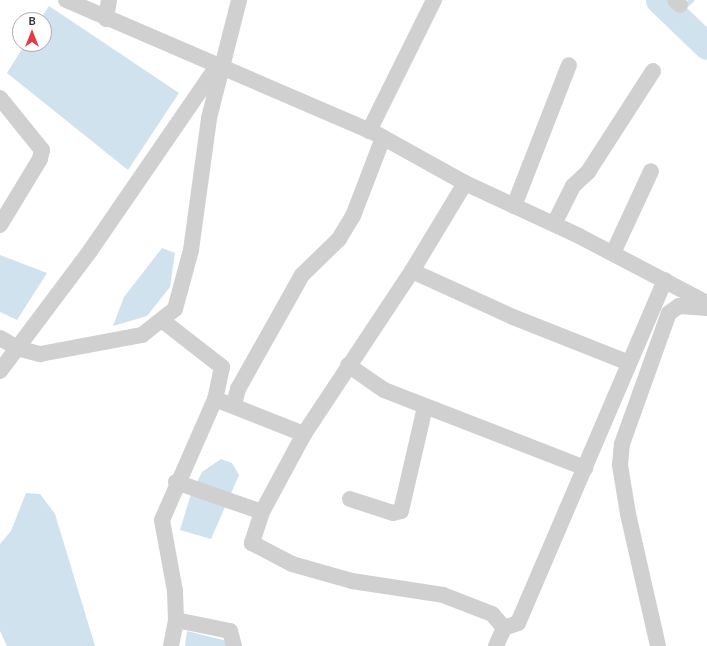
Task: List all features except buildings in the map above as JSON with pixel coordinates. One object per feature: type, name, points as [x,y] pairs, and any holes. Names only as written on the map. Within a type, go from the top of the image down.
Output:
[{"type":"street","points":[[66,0],[106,19],[220,66],[376,134],[465,183],[613,253],[707,303]]},
{"type":"street","points":[[106,19],[109,0]]},
{"type":"street","points":[[0,338],[17,348],[40,354],[142,335],[163,322],[175,309],[191,250],[209,118],[220,66],[239,0]]},
{"type":"street","points":[[234,404],[238,389],[302,275],[339,239],[353,216],[376,134],[434,0]]},
{"type":"street","points":[[514,206],[569,65]]},
{"type":"street","points":[[0,371],[90,251],[220,66]]},
{"type":"street","points":[[554,224],[573,186],[588,172],[653,72]]},
{"type":"street","points":[[0,98],[42,150],[40,159],[0,225]]},
{"type":"street","points":[[613,253],[651,171]]},
{"type":"street","points":[[465,183],[412,271],[348,365],[304,434],[262,512],[252,543],[292,564],[352,581],[443,595],[492,614],[504,628]]},
{"type":"street","points":[[412,271],[629,363]]},
{"type":"street","points":[[496,646],[504,628],[518,623],[665,280]]},
{"type":"street","points":[[658,646],[628,514],[620,465],[622,444],[669,313],[679,306],[707,308]]},
{"type":"street","points":[[163,322],[222,367],[215,399],[181,484],[162,520],[175,591],[176,620],[171,646]]},
{"type":"street","points":[[348,365],[384,390],[585,468]]},
{"type":"street","points":[[215,399],[234,404],[258,418],[304,434]]},
{"type":"street","points":[[350,499],[393,513],[400,512],[425,407]]},
{"type":"street","points":[[181,484],[262,512]]},
{"type":"street","points":[[176,620],[230,631],[234,646]]},
{"type":"water","points":[[49,6],[179,93],[128,170],[7,73],[20,52],[52,52],[52,12],[45,12]]},
{"type":"water","points":[[162,248],[175,253],[170,287],[147,316],[113,326],[124,297]]},
{"type":"water","points":[[0,255],[47,273],[17,320],[0,312]]},
{"type":"water","points":[[221,459],[232,463],[239,475],[211,539],[180,530],[191,494],[202,472]]},
{"type":"water","points":[[26,493],[40,494],[55,514],[95,646],[7,646],[0,631],[0,544],[11,531]]},
{"type":"water","points":[[187,631],[231,642],[230,646],[185,646]]},
{"type":"waterway","points":[[659,0],[707,46]]},
{"type":"waterway","points":[[675,14],[691,0]]}]
